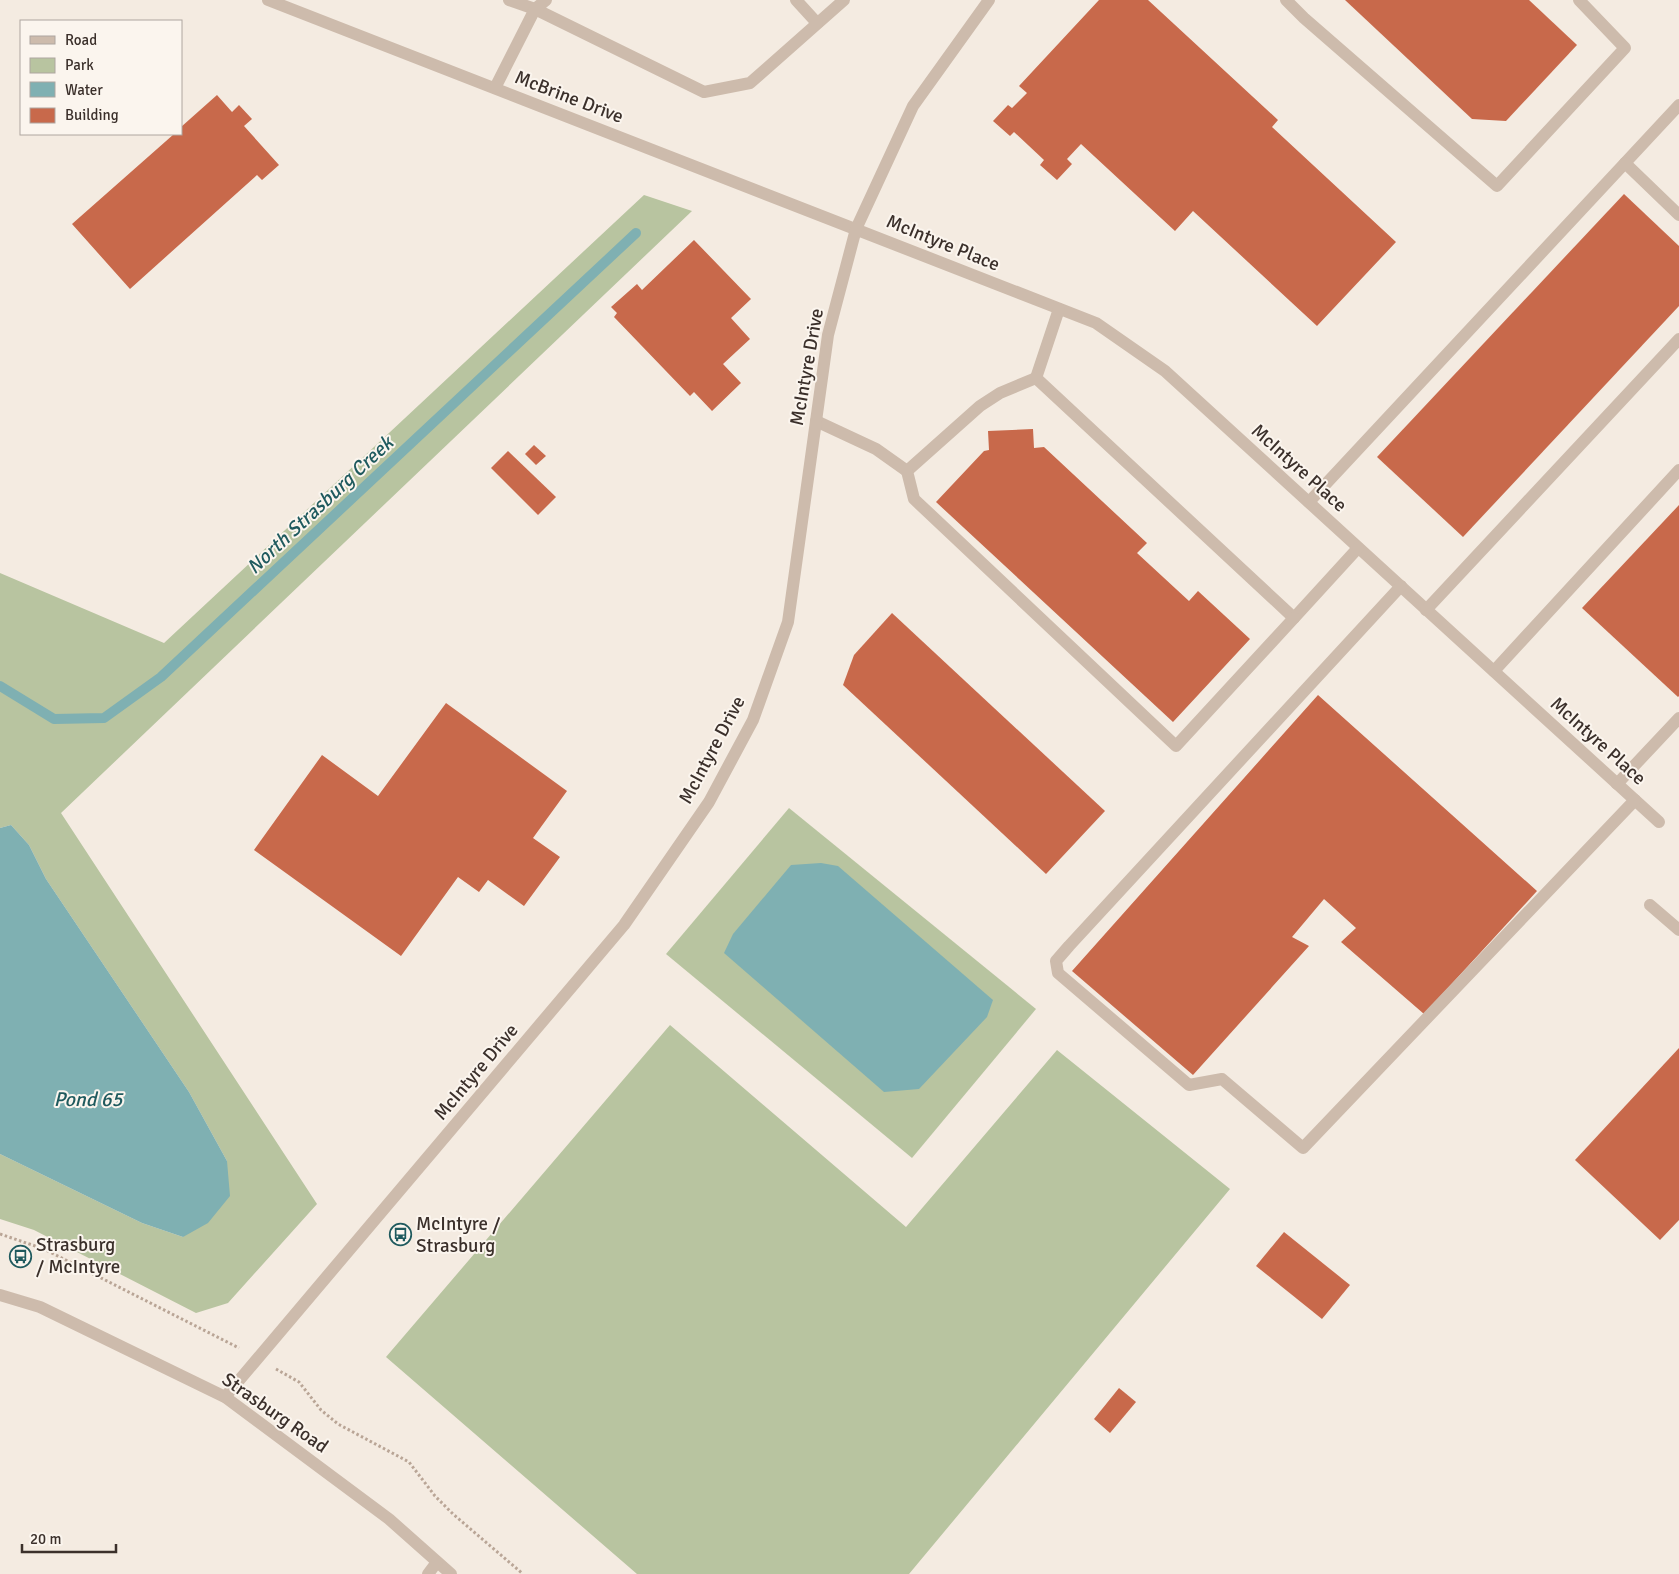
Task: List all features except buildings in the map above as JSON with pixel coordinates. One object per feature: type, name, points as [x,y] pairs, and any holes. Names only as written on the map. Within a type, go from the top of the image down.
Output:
[{"type":"street","name":"McBrine Drive","points":[[268,0],[856,229]]},
{"type":"street","points":[[509,0],[536,9],[704,92],[750,82],[844,0]]},
{"type":"street","points":[[496,88],[536,9],[546,0]]},
{"type":"street","points":[[796,0],[817,23]]},
{"type":"street","name":"McIntyre Drive","points":[[225,1397],[624,925],[709,802],[753,720],[788,622],[828,335],[856,229],[913,106],[989,0]]},
{"type":"street","points":[[1286,0],[1304,18],[1497,186],[1625,48],[1579,0]]},
{"type":"street","points":[[1308,502],[1679,105]]},
{"type":"street","points":[[1625,163],[1679,215]]},
{"type":"street","name":"McIntyre Place","points":[[856,229],[1096,324],[1165,372],[1659,822]]},
{"type":"street","points":[[907,471],[980,406],[1000,393],[1036,378],[1059,309]]},
{"type":"street","points":[[1426,610],[1679,339]]},
{"type":"street","points":[[1036,378],[1294,618]]},
{"type":"street","points":[[816,421],[876,448],[907,471],[914,499],[1176,746],[1358,548]]},
{"type":"street","points":[[1494,671],[1679,470]]},
{"type":"street","points":[[1401,586],[1069,946],[1056,961],[1058,973],[1189,1085],[1222,1079],[1303,1148],[1635,800]]},
{"type":"street","points":[[1617,784],[1679,718]]},
{"type":"street","points":[[1650,905],[1679,930]]},
{"type":"street","name":"Strasburg Road","points":[[0,1295],[40,1307],[225,1397],[389,1519],[451,1574]]},
{"type":"street","points":[[428,1574],[437,1562]]},
{"type":"path","points":[[0,1234],[44,1249],[225,1339]]},
{"type":"path","points":[[299,1382],[321,1410],[338,1424],[409,1462],[435,1496],[452,1514],[523,1574]]},
{"type":"green space","points":[[644,195],[692,211],[61,813],[317,1204],[228,1303],[196,1313],[34,1230],[0,1219],[0,1154],[142,1223],[183,1237],[227,1161],[189,1092],[46,879],[29,845],[11,825],[0,828],[0,573],[164,643]]},
{"type":"green space","points":[[789,808],[1036,1009],[912,1158],[666,954]]},
{"type":"green space","points":[[670,1025],[906,1227],[1057,1050],[1230,1189],[909,1574],[637,1574],[386,1357]]},
{"type":"water","name":"Pond 65","points":[[11,825],[29,845],[46,879],[189,1092],[227,1161],[230,1196],[208,1223],[183,1237],[142,1223],[0,1154],[0,828]]},
{"type":"water","points":[[821,863],[838,866],[993,1000],[987,1017],[919,1089],[884,1092],[724,953],[733,934],[791,865]]},
{"type":"waterway","name":"North Strasburg Creek","points":[[0,686],[54,719],[104,718],[161,677],[636,233]]},
{"type":"place","name":"McIntyre / Strasburg","points":[[400,1235]]},
{"type":"place","name":"Strasburg / McIntyre","points":[[20,1256]]}]
